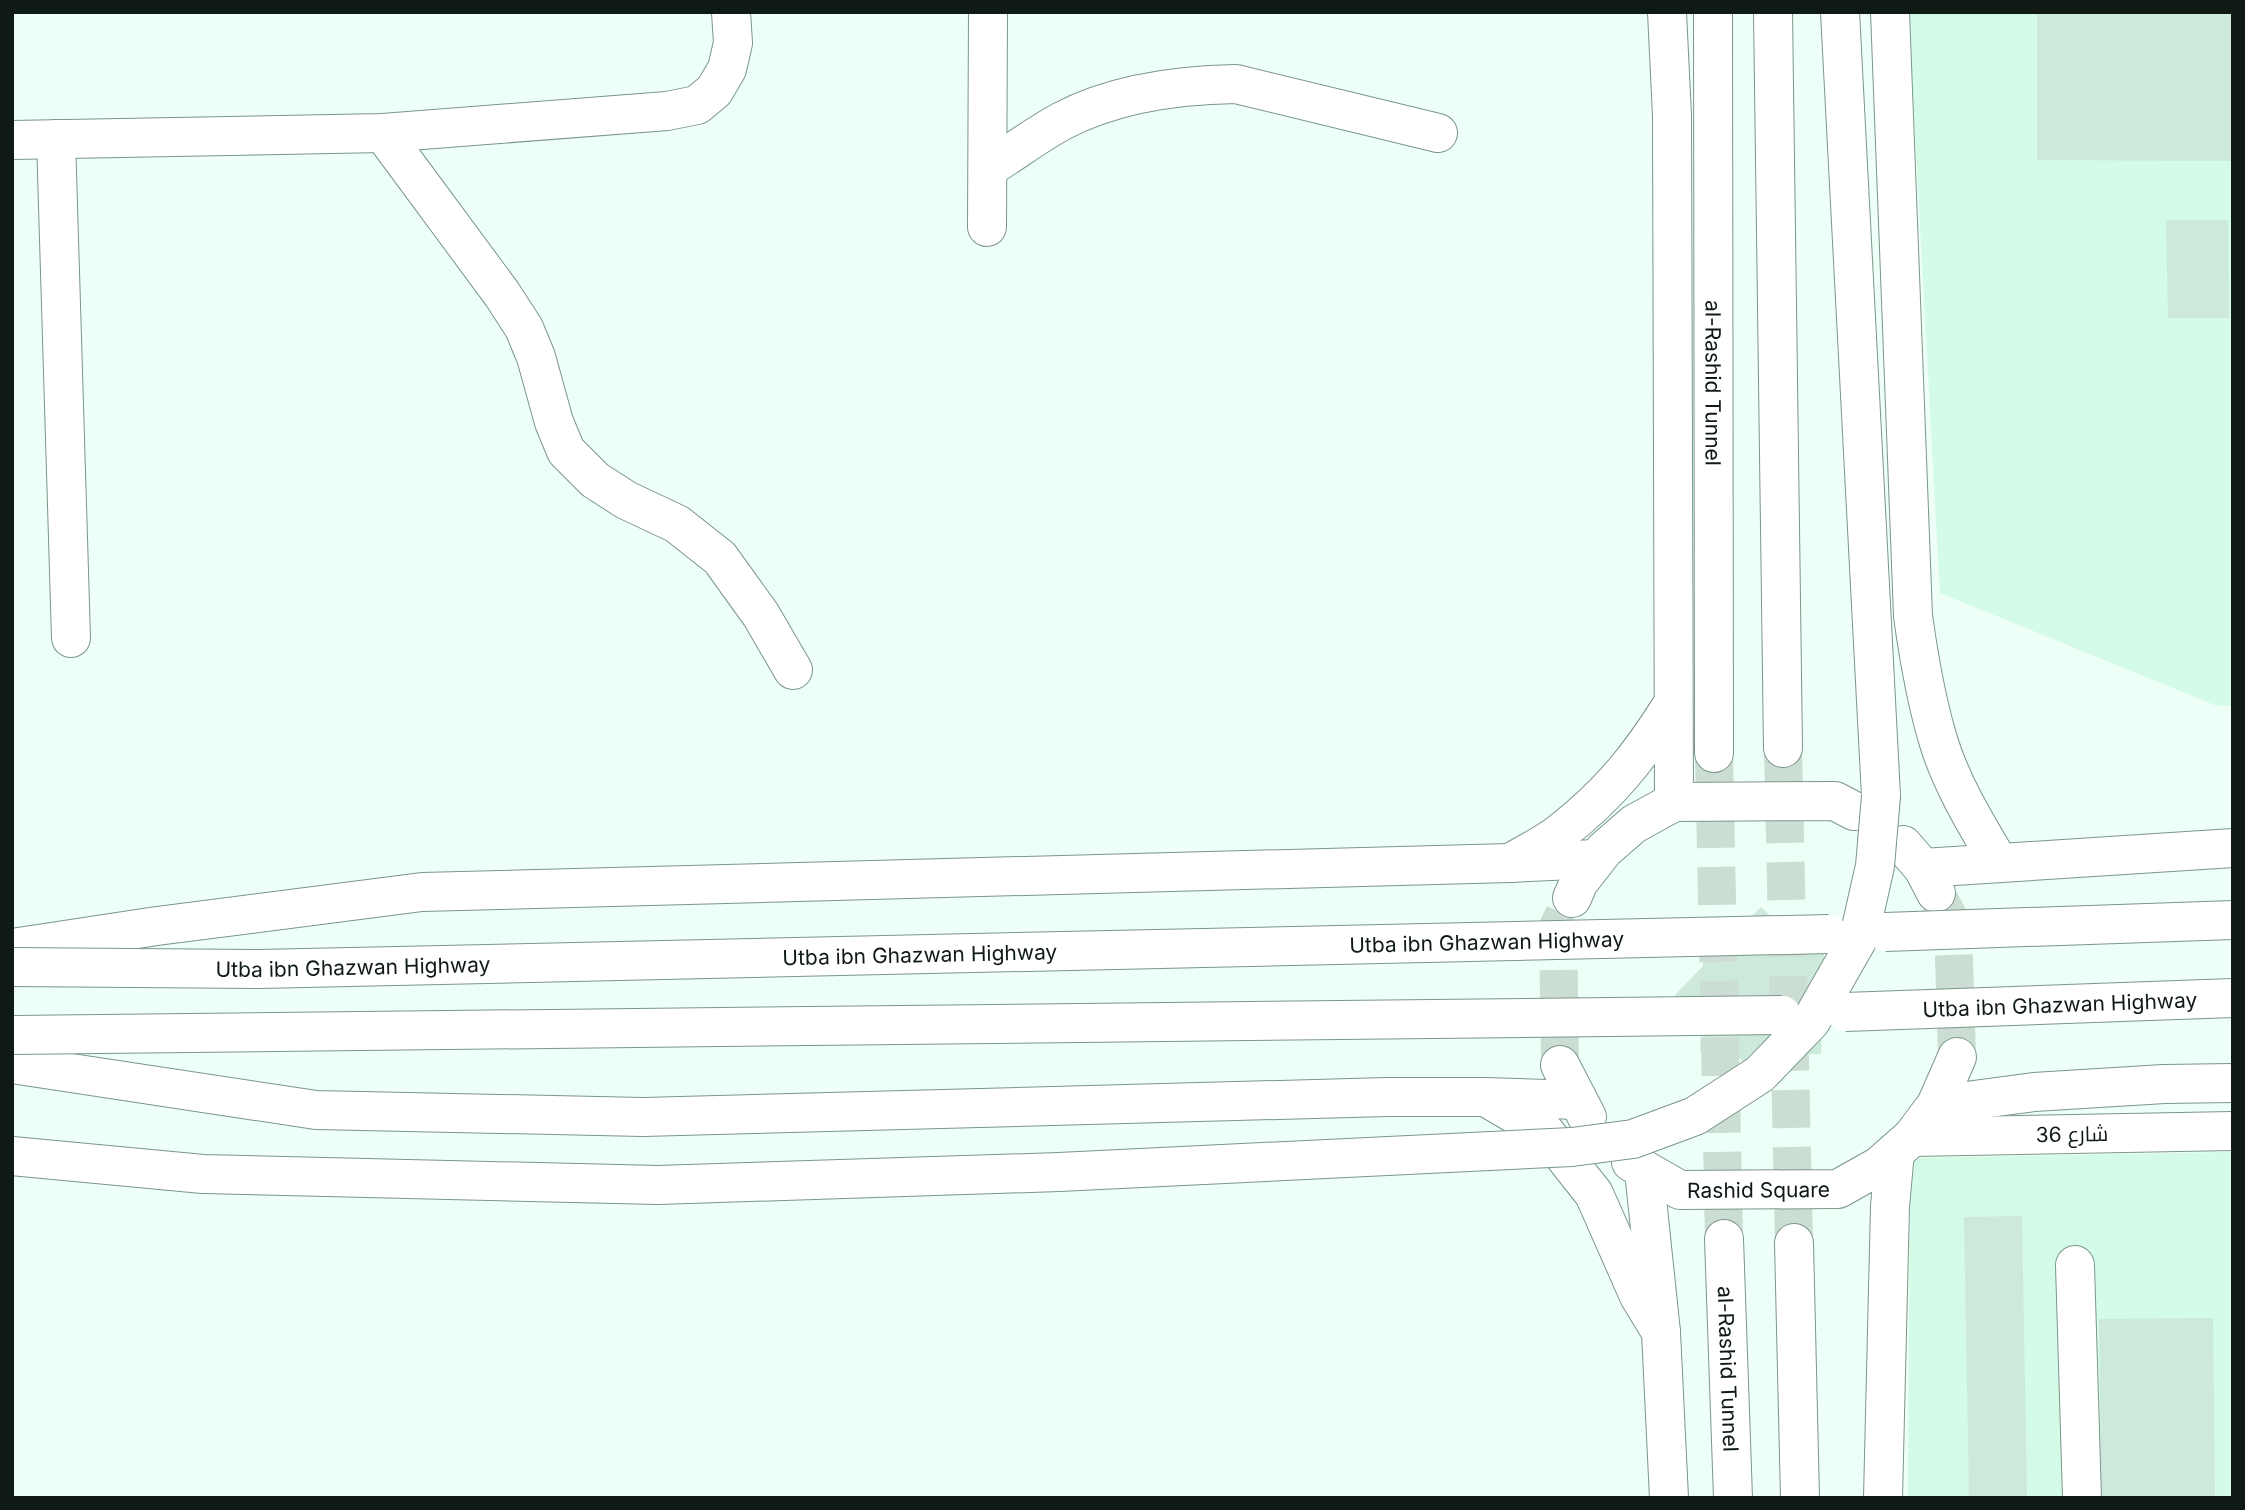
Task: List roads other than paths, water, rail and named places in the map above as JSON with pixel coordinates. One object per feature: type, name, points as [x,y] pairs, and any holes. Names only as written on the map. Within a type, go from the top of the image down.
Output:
[{"type":"main road","points":[[12,140],[383,132],[667,111],[697,105],[714,91],[727,69],[733,43],[731,12]]},
{"type":"main road","points":[[987,227],[988,12]]},
{"type":"main road","points":[[1667,12],[1672,116],[1674,802]]},
{"type":"main road","name":"al-Rashid Tunnel","points":[[1713,12],[1714,753]]},
{"type":"main road","points":[[1773,12],[1783,748]]},
{"type":"main road","points":[[12,1156],[203,1174],[658,1185],[1059,1172],[1572,1147],[1633,1139],[1695,1116],[1760,1074],[1811,1021],[1859,937],[1875,866],[1881,796],[1840,12]]},
{"type":"main road","points":[[1890,12],[1913,616],[1922,681],[1939,745],[1965,806],[1999,863]]},
{"type":"main road","points":[[988,169],[1062,121],[1101,105],[1171,88],[1203,85],[1236,85],[1438,133]]},
{"type":"main road","points":[[383,132],[524,328],[566,452],[595,480],[626,500],[677,524],[720,558],[761,615],[793,670]]},
{"type":"main road","points":[[56,139],[71,638]]},
{"type":"main road","points":[[1510,863],[1559,834],[1604,797],[1642,753],[1672,705]]},
{"type":"main road","points":[[1572,898],[1579,882],[1596,859],[1634,824],[1674,802],[1835,801],[1854,811]]},
{"type":"main road","points":[[1921,869],[2233,848]]},
{"type":"main road","points":[[12,948],[156,926],[422,892],[1596,859]]},
{"type":"main road","points":[[1885,932],[2233,920]]},
{"type":"main road","name":"Utba ibn Ghazwan Highway","points":[[12,967],[259,969],[1829,934]]},
{"type":"main road","name":"Utba ibn Ghazwan Highway","points":[[1845,1012],[2233,998]]},
{"type":"main road","points":[[12,1035],[1782,1014]]},
{"type":"main road","name":"Rashid Square","points":[[1661,1332],[1637,1166],[1680,1190],[1838,1189],[1879,1166],[1903,1144],[1936,1105],[1957,1057]]},
{"type":"main road","points":[[12,1063],[316,1110],[643,1117],[1387,1097],[1484,1097],[1582,1109],[1560,1065]]},
{"type":"main road","points":[[1936,1105],[2034,1092],[2164,1084],[2233,1083]]},
{"type":"main road","points":[[1484,1097],[1545,1132],[1594,1194],[1639,1296],[1661,1332],[1670,1498]]},
{"type":"main road","name":"شارع 36","points":[[1903,1144],[2233,1131]]},
{"type":"main road","points":[[1883,1498],[1890,1206],[1903,1144]]},
{"type":"main road","name":"al-Rashid Tunnel","points":[[1724,1239],[1733,1498]]},
{"type":"main road","points":[[1794,1243],[1800,1498]]},
{"type":"main road","points":[[2075,1265],[2082,1498]]},
{"type":"tunnel","points":[[1783,748],[1794,1243]]},
{"type":"tunnel","points":[[1714,753],[1724,1239]]},
{"type":"tunnel","points":[[1560,1065],[1558,927],[1572,898]]},
{"type":"tunnel","points":[[1940,901],[1953,926],[1957,1057]]}]
